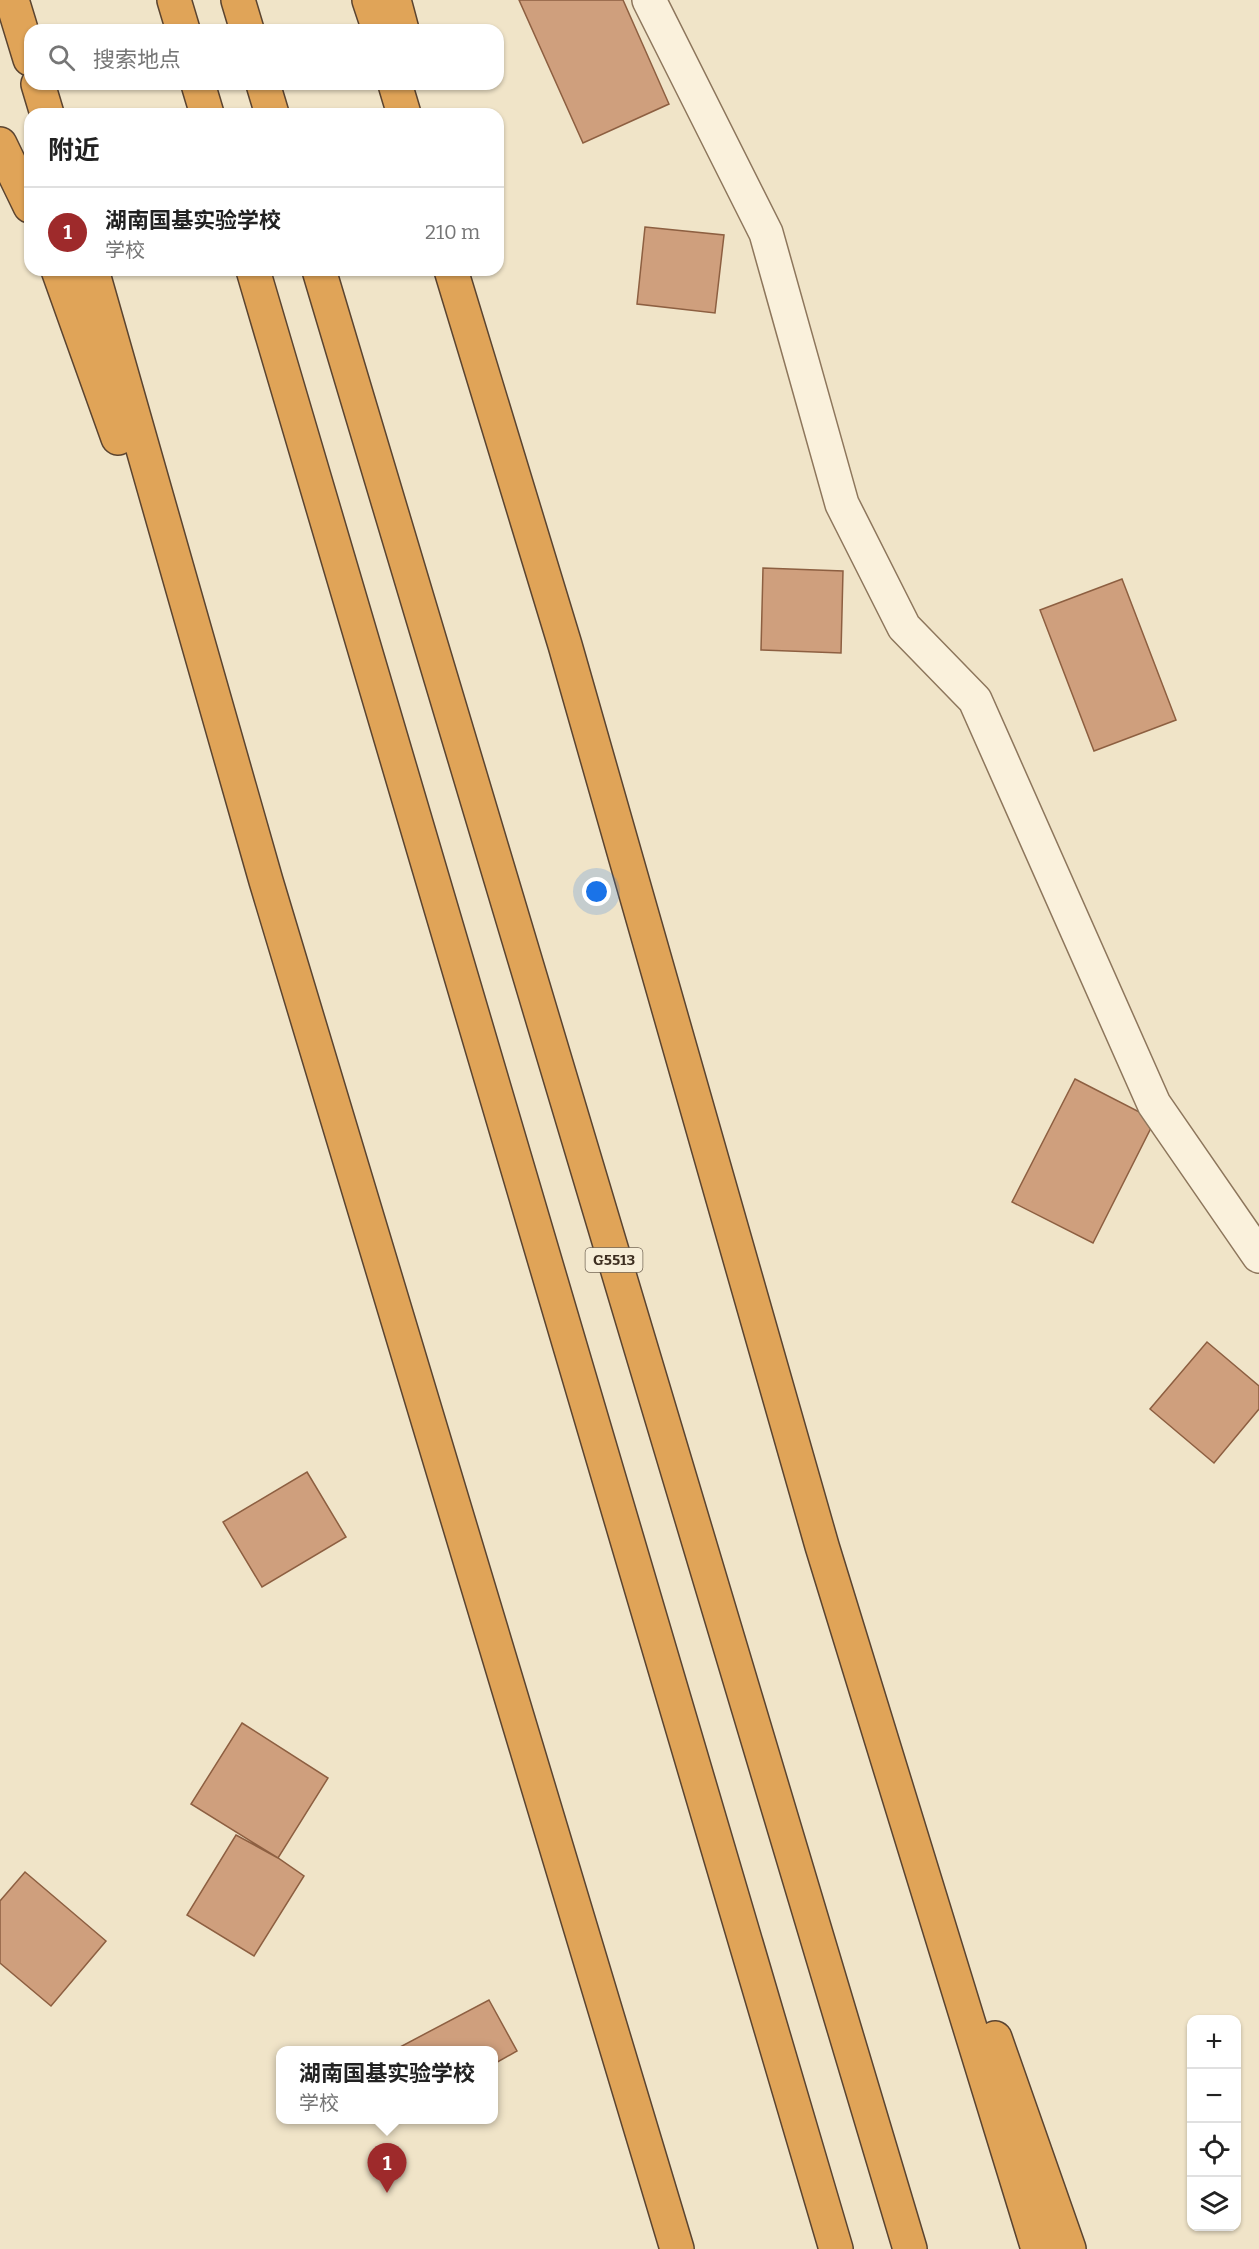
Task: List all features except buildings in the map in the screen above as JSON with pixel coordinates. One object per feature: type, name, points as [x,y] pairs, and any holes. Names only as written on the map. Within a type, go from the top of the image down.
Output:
[{"type":"highway","points":[[12,0],[24,39]]},
{"type":"highway","points":[[174,0],[181,24]]},
{"type":"highway","points":[[238,0],[245,24]]},
{"type":"highway","points":[[369,0],[377,24]]},
{"type":"highway","points":[[394,0],[400,24]]},
{"type":"highway","points":[[40,90],[45,108]]},
{"type":"highway","points":[[200,90],[205,108]]},
{"type":"highway","points":[[265,90],[270,108]]},
{"type":"highway","points":[[397,90],[402,108]]},
{"type":"highway","points":[[418,90],[423,108]]},
{"type":"highway","points":[[0,144],[24,194]]},
{"type":"highway","points":[[60,276],[99,381],[266,881]]},
{"type":"highway","points":[[94,276],[266,881],[677,2249]]},
{"type":"highway","points":[[255,276],[836,2249]]},
{"type":"highway","name":"G5513","points":[[321,276],[910,2249]]},
{"type":"highway","points":[[453,276],[565,645],[822,1546],[1038,2249]]},
{"type":"highway","points":[[468,276],[565,645]]},
{"type":"highway","points":[[822,1546],[1069,2249]]},
{"type":"street","points":[[649,0],[766,233],[842,504],[904,627],[975,700],[1154,1104],[1259,1256]]},
{"type":"place","name":"湖南国基实验学校","points":[[387,2193]]}]
